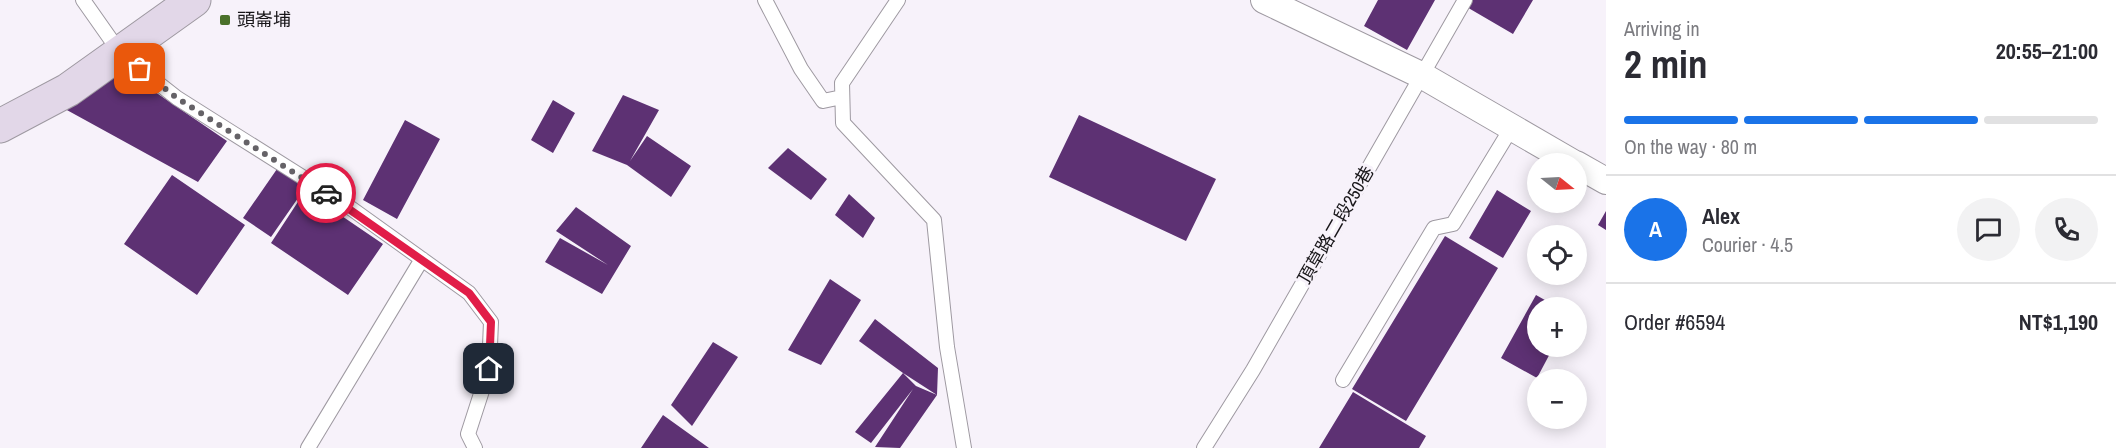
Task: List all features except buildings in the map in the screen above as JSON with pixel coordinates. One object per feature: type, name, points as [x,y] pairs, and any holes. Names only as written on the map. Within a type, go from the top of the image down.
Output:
[{"type":"street","points":[[0,126],[68,90],[194,0]]},
{"type":"street","points":[[1264,0],[1423,76],[1557,153]]},
{"type":"street","points":[[1587,170],[1606,181]]},
{"type":"lane","points":[[83,0],[121,54],[177,98],[345,204],[469,293],[491,322],[489,369],[468,434],[475,448]]},
{"type":"lane","points":[[765,0],[801,69],[823,101],[842,97]]},
{"type":"lane","points":[[898,0],[842,83],[843,123],[934,220],[947,347],[964,448]]},
{"type":"lane","name":"頂草路二段250巷","points":[[1204,448],[1253,370],[1311,265],[1423,76],[1464,0]]},
{"type":"lane","points":[[1343,380],[1434,228],[1453,224],[1512,127]]},
{"type":"lane","points":[[308,448],[422,259]]},
{"type":"way so far","points":[[140,69],[177,98],[326,193]]},
{"type":"place","name":"頭崙埔","points":[[225,20]]},
{"type":"route","points":[[326,193],[345,204],[469,293],[491,322],[489,369]]}]
